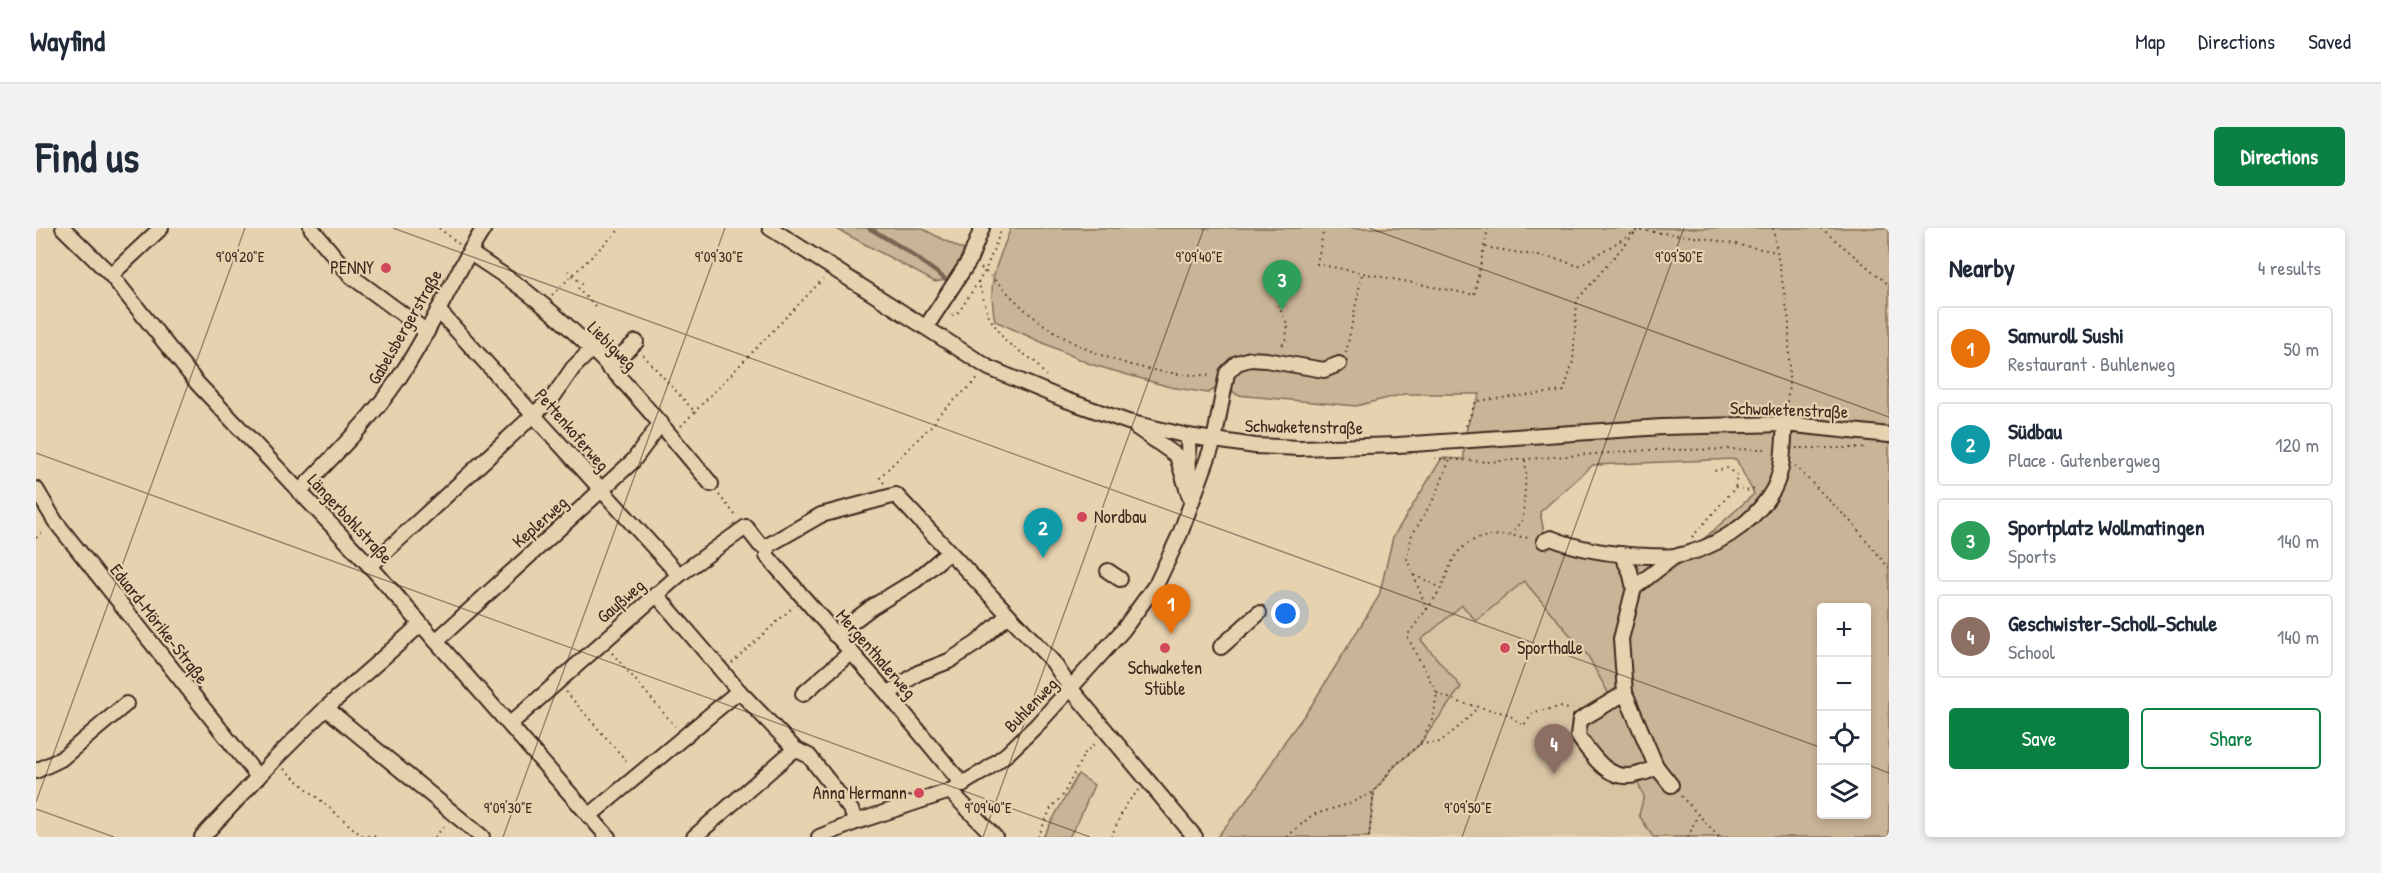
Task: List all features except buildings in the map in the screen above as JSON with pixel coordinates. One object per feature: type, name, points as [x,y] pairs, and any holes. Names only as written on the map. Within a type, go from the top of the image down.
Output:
[{"type":"street","name":"Längerbohlstraße","points":[[63,228],[111,275],[197,383],[370,566],[608,837]]},
{"type":"street","points":[[111,275],[161,228]]},
{"type":"street","points":[[311,228],[351,276],[426,332]]},
{"type":"street","name":"Gabelsbergerstraße","points":[[299,492],[371,417],[406,369],[484,228]]},
{"type":"street","name":"Schwaketenstraße","points":[[770,228],[989,368],[1063,399],[1128,422],[1215,441],[1299,448],[1398,445],[1662,427],[1785,424],[1870,431],[1889,435]]},
{"type":"street","points":[[926,327],[969,261],[982,228]]},
{"type":"street","name":"Liebigweg","points":[[469,252],[542,304],[592,349],[661,423],[711,484]]},
{"type":"street","name":"Pettenkoferweg","points":[[438,310],[679,575]]},
{"type":"street","points":[[608,367],[635,343]]},
{"type":"street","points":[[370,566],[553,397],[573,368],[592,349]]},
{"type":"street","points":[[1227,373],[1237,363],[1250,359],[1324,370],[1340,364]]},
{"type":"street","name":"Buhlenweg","points":[[819,837],[837,833],[856,822],[963,785],[1008,753],[1071,689],[1130,623],[1157,584],[1180,534],[1189,501],[1215,441],[1227,373]]},
{"type":"street","points":[[1128,422],[1177,456],[1189,501]]},
{"type":"street","name":"Keplerweg","points":[[436,641],[633,461],[661,423]]},
{"type":"street","points":[[1634,588],[1675,556],[1721,541],[1749,519],[1771,495],[1780,470],[1785,424]]},
{"type":"street","name":"Buhlenweg","points":[[1188,436],[1189,501]]},
{"type":"street","name":"Eduard-Mörike-Straße","points":[[36,489],[69,539],[258,777]]},
{"type":"street","points":[[746,528],[764,545],[821,515],[896,495],[1007,616],[1053,662],[1071,689],[1195,837]]},
{"type":"street","name":"Gaußweg","points":[[510,724],[656,594],[746,528]]},
{"type":"street","points":[[1544,541],[1551,538],[1570,546],[1621,554],[1675,556]]},
{"type":"street","name":"Mergenthalerweg","points":[[764,545],[767,556],[850,654],[888,694],[963,785]]},
{"type":"street","points":[[835,635],[872,607],[916,580],[948,553]]},
{"type":"street","points":[[1621,554],[1630,571],[1634,588],[1621,639],[1624,693],[1656,766],[1671,785]]},
{"type":"street","points":[[1108,572],[1120,579]]},
{"type":"street","points":[[656,594],[739,691],[795,749],[809,756],[850,810],[856,822]]},
{"type":"street","points":[[1221,647],[1259,613]]},
{"type":"street","points":[[888,694],[918,673],[949,661],[977,643],[1007,616]]},
{"type":"street","points":[[202,837],[326,708],[420,625]]},
{"type":"street","points":[[803,694],[850,654]]},
{"type":"street","points":[[589,816],[739,691]]},
{"type":"street","points":[[1624,693],[1580,720],[1578,736],[1593,757],[1610,772],[1621,777],[1634,776],[1656,766]]},
{"type":"street","points":[[36,771],[60,759],[126,704]]},
{"type":"street","points":[[326,708],[482,837]]},
{"type":"street","points":[[694,837],[795,749]]},
{"type":"street","points":[[950,791],[995,837]]},
{"type":"path","points":[[439,228],[469,252]]},
{"type":"path","points":[[542,304],[621,228]]},
{"type":"path","points":[[946,317],[958,312],[985,271],[1002,228]]},
{"type":"path","points":[[1324,228],[1317,264],[1474,296],[1488,228]]},
{"type":"path","points":[[1773,228],[1789,321],[1789,385],[1785,424]]},
{"type":"path","points":[[1821,228],[1889,285]]},
{"type":"path","points":[[1485,247],[1561,260],[1578,266],[1638,229],[1777,252]]},
{"type":"path","points":[[1467,422],[1476,401],[1564,391],[1573,361],[1576,300],[1638,229]]},
{"type":"path","points":[[603,237],[607,242]]},
{"type":"path","points":[[671,435],[696,413],[750,354],[776,330],[778,324],[833,269]]},
{"type":"path","points":[[567,271],[582,284],[578,289],[595,306]]},
{"type":"path","points":[[985,271],[1039,321],[1068,339],[1099,353],[1134,367],[1184,376],[1227,373]]},
{"type":"path","points":[[1340,364],[1347,352],[1362,274]]},
{"type":"path","points":[[978,282],[989,317],[1006,342],[1034,361],[1047,377]]},
{"type":"path","points":[[1266,360],[1286,342],[1288,326],[1278,305]]},
{"type":"path","points":[[635,343],[696,413]]},
{"type":"path","points":[[896,495],[880,478],[936,421],[938,415],[989,368]]},
{"type":"path","points":[[1783,448],[1798,470],[1854,525],[1889,568]]},
{"type":"path","points":[[1424,458],[1487,462],[1649,450],[1869,448]]},
{"type":"path","points":[[1427,610],[1407,559],[1411,537],[1437,493],[1450,459]]},
{"type":"path","points":[[1510,535],[1522,519],[1526,483],[1525,459]]},
{"type":"path","points":[[1690,539],[1735,488],[1737,475],[1728,468],[1713,471]]},
{"type":"path","points":[[711,484],[746,528]]},
{"type":"path","points":[[1735,488],[1749,491],[1765,484]]},
{"type":"path","points":[[1287,837],[1312,815],[1348,804],[1374,792],[1392,768],[1420,744],[1433,718],[1437,693],[1407,636],[1442,588],[1456,555],[1470,542],[1485,536],[1510,535],[1544,541]]},
{"type":"path","points":[[1413,574],[1442,588]]},
{"type":"path","points":[[737,658],[802,598]]},
{"type":"path","points":[[602,642],[674,725]]},
{"type":"path","points":[[557,682],[629,764]]},
{"type":"path","points":[[1437,693],[1458,702],[1508,714],[1523,726],[1534,712],[1560,707]]},
{"type":"path","points":[[1420,744],[1440,742],[1478,707]]},
{"type":"path","points":[[1038,837],[1051,808],[1063,795],[1090,746]]},
{"type":"path","points":[[273,761],[361,835],[379,837]]},
{"type":"path","points":[[1671,785],[1719,837]]},
{"type":"path","points":[[1369,837],[1374,792]]},
{"type":"path","points":[[1111,837],[1126,804],[1132,797]]},
{"type":"path","points":[[1688,837],[1698,814]]},
{"type":"shaded area","points":[[835,228],[921,228],[964,250],[951,279],[935,282]]},
{"type":"shaded area","points":[[1011,228],[1889,228],[1889,837],[1653,837],[1639,815],[1644,796],[1634,776],[1621,777],[1578,736],[1580,720],[1612,700],[1588,656],[1524,581],[1476,621],[1462,605],[1421,640],[1461,687],[1420,744],[1395,766],[1374,791],[1369,837],[1217,837],[1257,787],[1285,741],[1311,706],[1379,596],[1393,537],[1442,458],[1464,459],[1468,426],[1480,394],[1404,394],[1356,406],[1237,395],[1225,384],[1208,393],[1170,387],[1090,364],[995,321],[992,294],[997,263]],"holes":[[[1736,459],[1754,494],[1698,544],[1659,551],[1616,549],[1545,538],[1540,512],[1593,465]]]},
{"type":"shaded area","points":[[1524,581],[1588,656],[1612,700],[1634,776],[1644,796],[1639,815],[1653,837],[1369,837],[1374,792],[1395,766],[1420,744],[1421,640],[1463,605],[1477,621]]},
{"type":"shaded area","points":[[1078,774],[1094,785],[1078,822],[1069,837],[1043,837]]},
{"type":"waterway","points":[[869,228],[906,250],[944,278]]},
{"type":"place","name":"PENNY","points":[[386,268]]},
{"type":"place","name":"Sportplatz Wollmatingen","points":[[1282,310]]},
{"type":"place","name":"Nordbau","points":[[1082,517]]},
{"type":"place","name":"Südbau","points":[[1043,558]]},
{"type":"place","name":"Samuroll Sushi","points":[[1171,634]]},
{"type":"place","name":"Schwaketen Stüble","points":[[1165,648]]},
{"type":"place","name":"Sporthalle","points":[[1505,648]]},
{"type":"place","name":"Geschwister-Scholl-Schule","points":[[1554,774]]},
{"type":"place","name":"Anna Hermann","points":[[919,793]]}]
